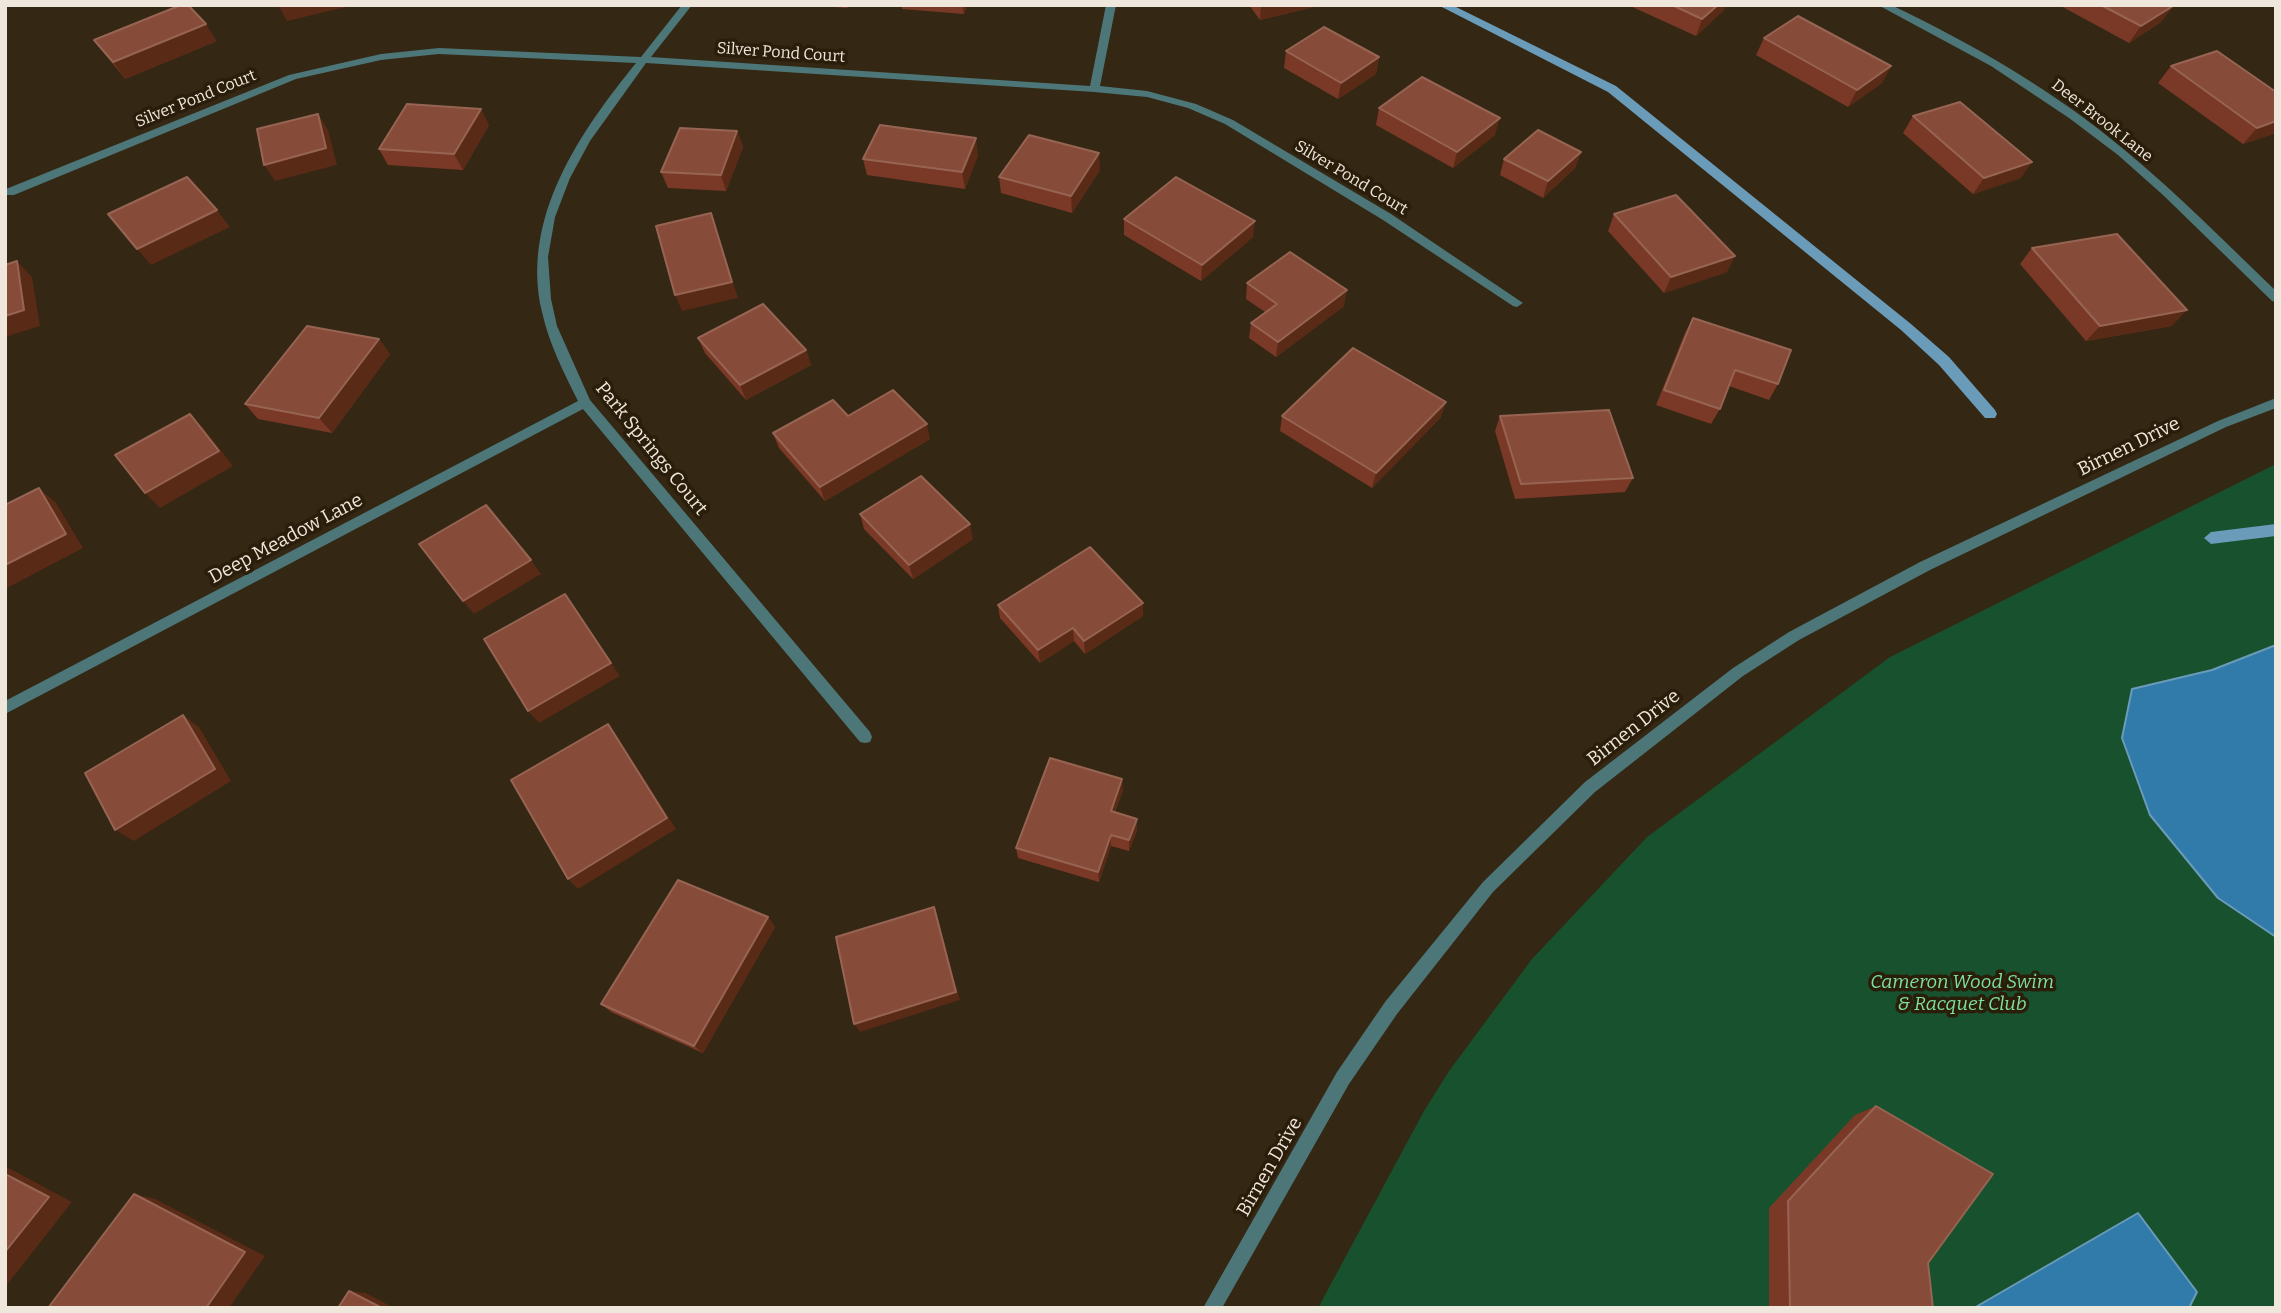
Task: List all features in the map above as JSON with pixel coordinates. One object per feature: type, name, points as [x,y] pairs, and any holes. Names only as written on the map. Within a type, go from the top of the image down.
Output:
[{"type":"street","name":"Park Springs Court","points":[[687,5],[589,135],[564,176],[548,219],[543,246],[545,298],[559,350],[585,403],[865,737]]},
{"type":"street","points":[[1094,89],[1111,5]]},
{"type":"street","name":"Deer Brook Lane","points":[[1883,5],[1992,62],[2099,135],[2168,192],[2276,298]]},
{"type":"street","name":"Silver Pond Court","points":[[10,192],[293,77],[352,62],[393,56],[468,51],[1094,89],[1147,94],[1192,106],[1229,122],[1387,217],[1517,303]]},
{"type":"street","name":"Deep Meadow Lane","points":[[5,708],[585,403]]},
{"type":"street","name":"Birnen Drive","points":[[1212,1308],[1343,1078],[1391,1008],[1488,887],[1590,787],[1738,672],[1851,603],[2210,430],[2276,403]]},
{"type":"green space","name":"Cameron Wood Swim & Racquet Club","points":[[2276,464],[2276,1308],[1318,1308],[1424,1111],[1449,1071],[1532,959],[1647,837],[1890,657]]},
{"type":"water","points":[[2276,645],[2276,937],[2218,898],[2150,815],[2122,738],[2132,689],[2212,670]]},
{"type":"water","points":[[2138,1213],[2197,1292],[2189,1308],[1974,1308]]},
{"type":"building","points":[[181,5],[188,5],[206,24],[113,62],[94,40]]},
{"type":"building","points":[[1672,5],[1718,5],[1702,19]]},
{"type":"building","points":[[2101,5],[2172,5],[2173,6],[2141,26]]},
{"type":"building","points":[[1798,16],[1891,66],[1857,90],[1764,38]]},
{"type":"building","points":[[1324,27],[1379,57],[1341,83],[1286,51]]},
{"type":"building","points":[[2217,51],[2276,92],[2276,121],[2257,128],[2171,66]]},
{"type":"building","points":[[1422,77],[1500,118],[1457,152],[1379,108]]},
{"type":"building","points":[[1960,102],[2032,162],[1984,178],[1913,116]]},
{"type":"building","points":[[407,104],[481,109],[454,154],[379,149]]},
{"type":"building","points":[[318,114],[326,148],[264,165],[257,129]]},
{"type":"building","points":[[880,125],[976,138],[962,172],[863,159]]},
{"type":"building","points":[[680,128],[737,131],[721,175],[661,172]]},
{"type":"building","points":[[1538,130],[1581,152],[1548,181],[1504,159]]},
{"type":"building","points":[[1029,135],[1099,153],[1071,196],[999,177]]},
{"type":"building","points":[[187,177],[217,210],[137,249],[108,214]]},
{"type":"building","points":[[1176,177],[1255,221],[1202,265],[1124,219]]},
{"type":"building","points":[[1676,195],[1735,256],[1671,277],[1614,214]]},
{"type":"building","points":[[711,213],[732,282],[675,295],[656,226]]},
{"type":"building","points":[[2117,234],[2187,310],[2100,326],[2032,248]]},
{"type":"building","points":[[1290,252],[1347,290],[1278,342],[1251,323],[1277,304],[1247,283]]},
{"type":"building","points":[[17,261],[24,310],[5,316],[5,265]]},
{"type":"building","points":[[763,304],[806,350],[740,385],[698,338]]},
{"type":"building","points":[[1693,318],[1791,350],[1778,384],[1735,370],[1720,409],[1664,390]]},
{"type":"building","points":[[307,326],[379,339],[319,418],[245,404]]},
{"type":"building","points":[[1353,348],[1446,402],[1376,473],[1282,416]]},
{"type":"building","points":[[893,390],[927,424],[820,487],[773,433],[833,400],[848,416]]},
{"type":"building","points":[[1609,410],[1633,478],[1521,484],[1500,416]]},
{"type":"building","points":[[190,414],[219,451],[145,493],[115,455]]},
{"type":"building","points":[[921,476],[970,524],[909,565],[860,514]]},
{"type":"building","points":[[39,488],[66,534],[5,565],[5,505]]},
{"type":"building","points":[[486,505],[531,560],[463,601],[419,544]]},
{"type":"building","points":[[1090,547],[1143,603],[1084,641],[1073,628],[1038,650],[998,605]]},
{"type":"building","points":[[565,594],[611,663],[528,711],[484,639]]},
{"type":"building","points":[[183,715],[215,769],[115,830],[85,773]]},
{"type":"building","points":[[608,724],[667,818],[568,879],[511,780]]},
{"type":"building","points":[[1050,758],[1122,779],[1111,811],[1137,819],[1129,840],[1111,835],[1098,872],[1016,848]]},
{"type":"building","points":[[678,880],[768,917],[694,1046],[601,1004]]},
{"type":"building","points":[[934,907],[956,992],[854,1024],[836,937]]},
{"type":"building","points":[[1876,1106],[1993,1174],[1928,1263],[1933,1308],[1790,1308],[1788,1201]]},
{"type":"building","points":[[5,1174],[49,1197],[5,1252]]},
{"type":"building","points":[[134,1194],[245,1252],[206,1308],[48,1308]]},
{"type":"building","points":[[349,1291],[382,1308],[338,1308]]},
{"type":"waterway","points":[[1443,5],[1612,89],[1906,327],[1944,361],[1990,414]]},
{"type":"waterway","points":[[2211,538],[2276,530]]}]
